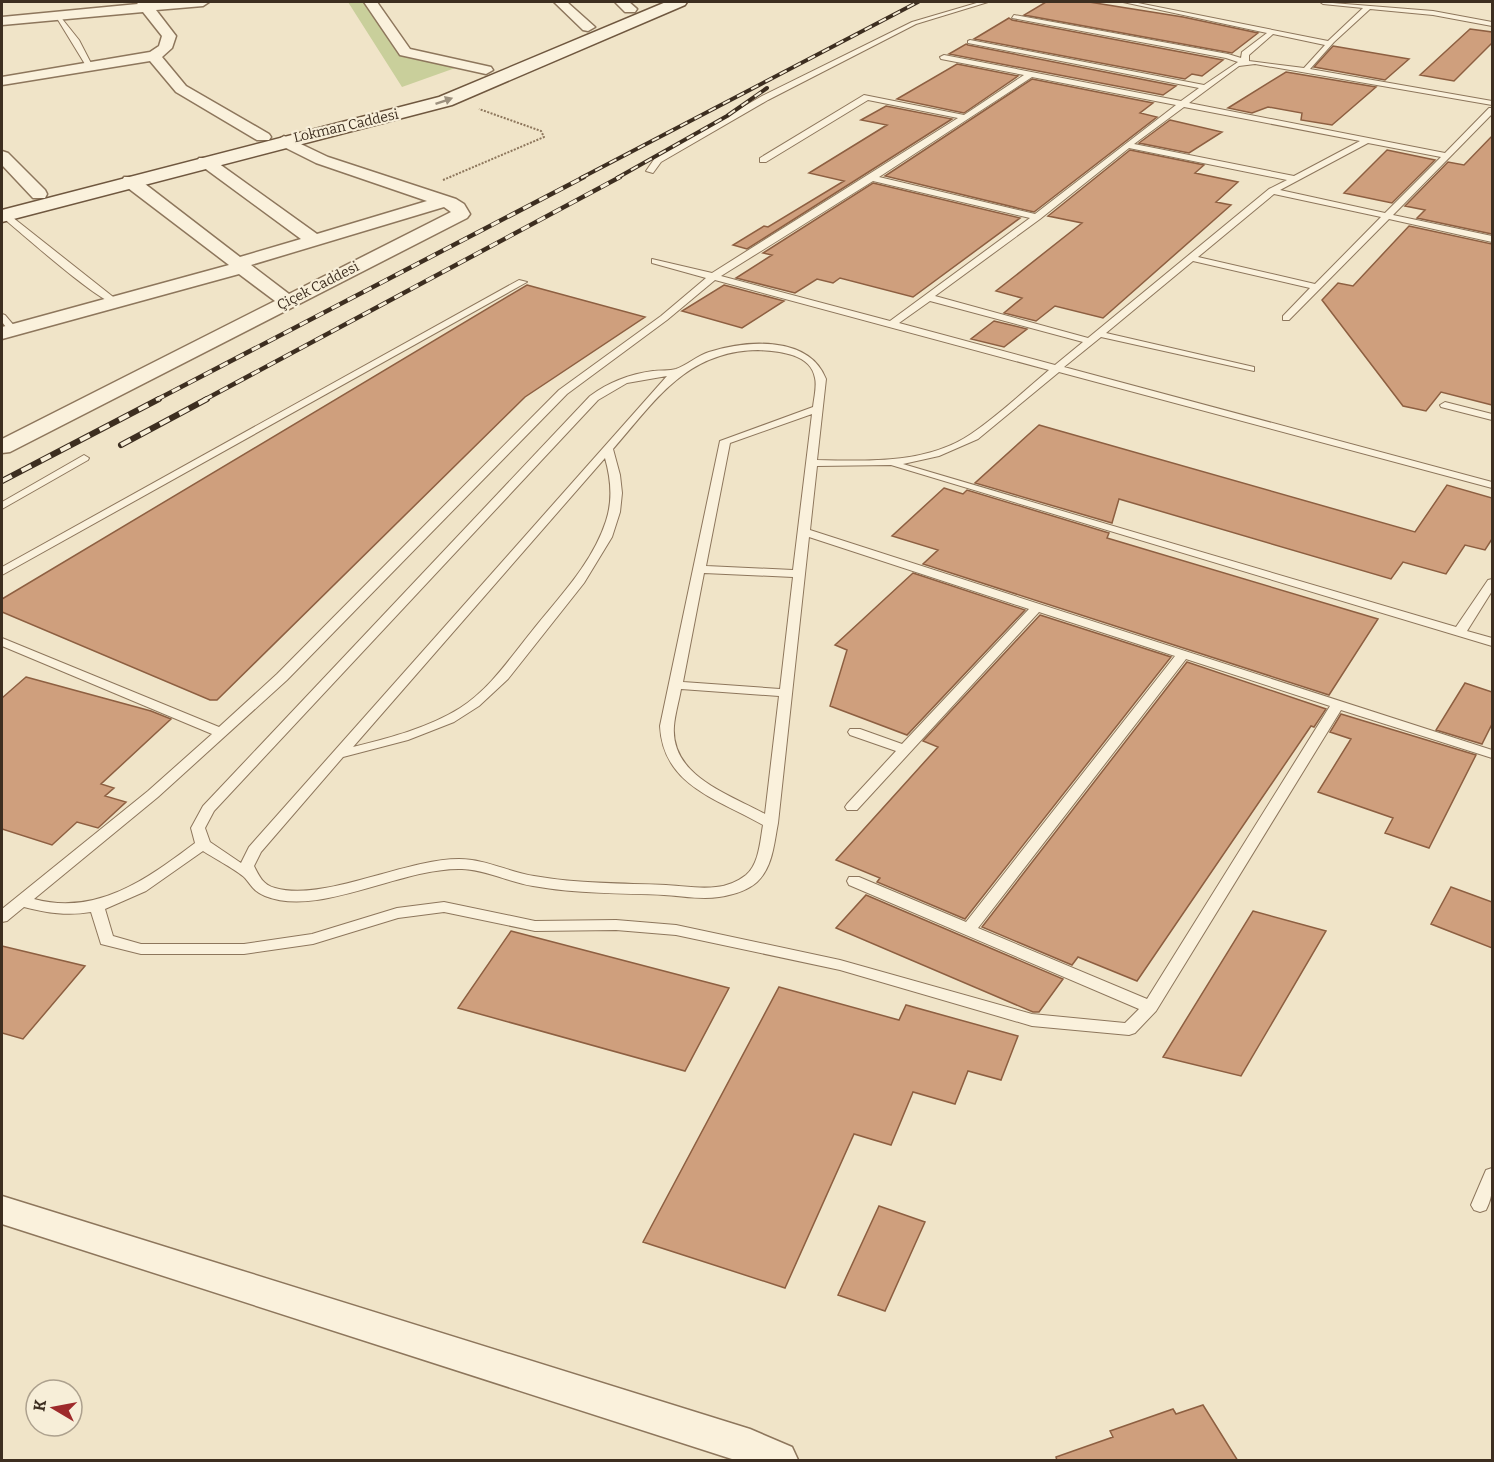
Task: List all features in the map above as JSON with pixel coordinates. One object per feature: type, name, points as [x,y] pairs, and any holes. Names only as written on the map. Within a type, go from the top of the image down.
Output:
[{"type":"street","points":[[46,2],[55,16]]},
{"type":"street","points":[[2,21],[145,4],[204,2]]},
{"type":"street","points":[[371,2],[405,52],[486,70]]},
{"type":"street","points":[[560,2],[588,27]]},
{"type":"street","name":"Lokman Caddesi","points":[[2,211],[445,101],[679,2]]},
{"type":"street","points":[[2,81],[154,56],[165,48],[170,36],[145,4]]},
{"type":"street","name":"Lokman Caddesi","points":[[2,211],[39,194],[391,104],[486,70],[588,27],[633,4]]},
{"type":"street","points":[[154,56],[181,89],[263,137]]},
{"type":"street","points":[[284,141],[322,160],[444,201]]},
{"type":"street","points":[[2,156],[39,194]]},
{"type":"street","points":[[205,161],[314,240]]},
{"type":"street","points":[[130,181],[288,302]]},
{"type":"street","points":[[5,327],[114,303],[444,201]]},
{"type":"street","name":"Çiçek Caddesi","points":[[2,447],[461,214],[458,208],[444,201]]},
{"type":"street","points":[[2,1210],[757,1456]]},
{"type":"lane","points":[[650,171],[658,160],[797,82],[914,23],[986,2]]},
{"type":"lane","points":[[1126,2],[1331,44]]},
{"type":"lane","points":[[1323,2],[1433,13],[1492,24]]},
{"type":"lane","points":[[1306,70],[1369,6]]},
{"type":"lane","points":[[1469,20],[1492,14]]},
{"type":"lane","points":[[55,16],[76,40],[91,67]]},
{"type":"lane","points":[[1014,17],[1228,56],[1245,62],[1306,70],[1492,103]]},
{"type":"lane","points":[[1245,62],[1245,54],[1272,32]]},
{"type":"lane","points":[[970,42],[1205,87]]},
{"type":"lane","points":[[944,57],[1447,156]]},
{"type":"lane","points":[[893,323],[1037,217],[1127,145],[1205,87],[1237,64],[1245,62]]},
{"type":"lane","points":[[2,917],[144,801],[222,733],[320,639],[563,392],[664,318],[714,276],[872,178],[1031,74]]},
{"type":"lane","points":[[763,160],[867,97],[964,117]]},
{"type":"lane","points":[[1286,318],[1492,110]]},
{"type":"lane","points":[[811,463],[885,462],[926,458],[962,444],[974,437],[1272,191],[1368,140]]},
{"type":"lane","points":[[1127,145],[1295,179]]},
{"type":"lane","points":[[872,178],[1037,217]]},
{"type":"lane","points":[[1272,191],[1492,239]]},
{"type":"lane","points":[[2,211],[77,276],[114,303]]},
{"type":"lane","points":[[1191,258],[1316,287]]},
{"type":"lane","points":[[655,261],[1492,485]]},
{"type":"lane","points":[[2,572],[522,282]]},
{"type":"lane","points":[[927,297],[1090,341]]},
{"type":"lane","points":[[1099,333],[1250,369]]},
{"type":"lane","points":[[248,874],[247,866],[254,850],[677,372],[696,360],[727,350],[758,347],[786,350],[803,357],[816,366],[821,379],[771,823],[762,865],[757,873],[740,885],[716,892],[623,890],[559,885],[530,880],[483,867],[460,864],[399,873],[331,892],[289,895],[278,894],[259,887],[248,874],[203,844],[198,828],[208,809],[594,398],[611,386],[629,379],[677,372]]},
{"type":"lane","points":[[1445,405],[1492,417]]},
{"type":"lane","points":[[771,823],[691,780],[674,761],[667,733],[725,441],[817,409]]},
{"type":"lane","points":[[339,754],[373,746],[428,728],[465,710],[488,693],[588,569],[607,536],[616,504],[616,489],[614,469],[607,449]]},
{"type":"lane","points":[[2,506],[84,458]]},
{"type":"lane","points":[[885,462],[1492,642]]},
{"type":"lane","points":[[804,532],[1492,754]]},
{"type":"lane","points":[[699,569],[799,574]]},
{"type":"lane","points":[[1459,633],[1492,583]]},
{"type":"lane","points":[[852,807],[1037,607]]},
{"type":"lane","points":[[2,642],[222,733]]},
{"type":"lane","points":[[968,930],[1183,654]]},
{"type":"lane","points":[[676,685],[786,693]]},
{"type":"lane","points":[[97,907],[106,940],[141,949],[222,950],[278,945],[313,939],[397,913],[444,907],[535,926],[616,925],[676,930],[840,965],[1032,1020],[1129,1029],[1150,1007],[1338,704]]},
{"type":"lane","points":[[855,732],[904,750]]},
{"type":"lane","points":[[22,901],[56,910],[97,907],[131,894],[203,844]]},
{"type":"lane","points":[[854,881],[1150,1007]]},
{"type":"lane","points":[[1480,1205],[1492,1175]]},
{"type":"path","points":[[414,191],[544,137],[542,131],[482,110],[445,101]]},
{"type":"green space","points":[[348,2],[364,2],[398,54],[458,67],[402,87]]},
{"type":"building","points":[[1046,2],[1089,2],[1183,17],[1258,33],[1232,53],[1024,15]]},
{"type":"building","points":[[1009,18],[1223,60],[1202,76],[1192,74],[1185,79],[974,39]]},
{"type":"building","points":[[1470,29],[1492,32],[1492,43],[1454,81],[1420,75]]},
{"type":"building","points":[[966,44],[1176,86],[1163,95],[949,54]]},
{"type":"building","points":[[1333,46],[1409,59],[1385,80],[1314,67]]},
{"type":"building","points":[[957,64],[1018,76],[964,113],[897,99]]},
{"type":"building","points":[[1286,72],[1376,87],[1332,125],[1301,120],[1302,113],[1268,107],[1252,113],[1228,108]]},
{"type":"building","points":[[1032,79],[1153,103],[1140,113],[1157,117],[1034,212],[885,176]]},
{"type":"building","points":[[886,106],[952,119],[747,249],[733,245],[764,226],[768,227],[844,181],[809,173],[887,125],[861,120]]},
{"type":"building","points":[[1170,120],[1222,132],[1189,153],[1139,143]]},
{"type":"building","points":[[1492,136],[1492,234],[1417,218],[1425,210],[1405,206],[1448,162],[1464,165]]},
{"type":"building","points":[[1130,150],[1204,165],[1195,173],[1238,182],[1216,202],[1231,205],[1103,318],[1055,306],[1036,321],[1004,313],[1022,298],[996,291],[1082,223],[1048,216]]},
{"type":"building","points":[[1387,150],[1435,160],[1392,203],[1344,193]]},
{"type":"building","points":[[873,183],[1020,218],[913,297],[840,278],[833,283],[817,279],[795,293],[736,278],[772,255],[763,253]]},
{"type":"building","points":[[1409,226],[1492,244],[1492,405],[1441,392],[1426,411],[1403,406],[1322,300],[1338,283],[1353,286]]},
{"type":"building","points":[[527,285],[645,317],[525,397],[217,700],[210,700],[2,612],[2,599]]},
{"type":"building","points":[[724,285],[784,301],[742,328],[682,311]]},
{"type":"building","points":[[994,321],[1027,329],[1004,347],[971,339]]},
{"type":"building","points":[[1039,425],[1415,532],[1447,485],[1492,498],[1492,539],[1485,550],[1465,545],[1446,574],[1403,562],[1391,579],[1119,499],[1112,523],[975,483]]},
{"type":"building","points":[[944,488],[963,494],[967,490],[1109,533],[1107,538],[1378,619],[1329,695],[923,564],[938,550],[892,536]]},
{"type":"building","points":[[913,573],[1025,610],[907,735],[830,706],[847,650],[835,645]]},
{"type":"building","points":[[1040,615],[1171,657],[965,919],[877,882],[880,878],[836,860],[938,747],[923,741]]},
{"type":"building","points":[[1187,662],[1326,709],[1314,727],[1311,726],[1137,981],[1078,957],[1072,965],[982,927]]},
{"type":"building","points":[[26,677],[151,711],[171,719],[101,784],[114,788],[105,796],[126,802],[98,828],[77,822],[52,845],[2,829],[2,698]]},
{"type":"building","points":[[1465,683],[1492,692],[1492,724],[1482,744],[1436,730]]},
{"type":"building","points":[[1341,714],[1476,755],[1429,848],[1385,833],[1393,818],[1318,792],[1351,739],[1330,732]]},
{"type":"building","points":[[1451,887],[1492,902],[1492,948],[1431,924]]},
{"type":"building","points":[[866,895],[1063,979],[1039,1012],[1033,1012],[836,928]]},
{"type":"building","points":[[1253,911],[1326,931],[1241,1076],[1163,1057]]},
{"type":"building","points":[[511,931],[729,988],[685,1071],[458,1008]]},
{"type":"building","points":[[2,946],[85,966],[23,1039],[2,1033]]},
{"type":"building","points":[[779,987],[899,1020],[906,1005],[1018,1036],[1001,1080],[968,1071],[955,1104],[913,1092],[891,1145],[854,1134],[785,1288],[643,1242]]},
{"type":"building","points":[[879,1206],[925,1222],[885,1311],[838,1295]]},
{"type":"building","points":[[1203,1405],[1238,1461],[1057,1461],[1056,1457],[1113,1437],[1110,1431],[1173,1409],[1176,1414]]},
{"type":"railway","points":[[581,178],[918,2]]},
{"type":"railway","points":[[617,178],[727,116],[767,88]]},
{"type":"railway","points":[[156,400],[584,177]]},
{"type":"railway","points":[[204,400],[620,177]]},
{"type":"railway","points":[[2,481],[159,399]]},
{"type":"railway","points":[[121,445],[207,399]]}]
